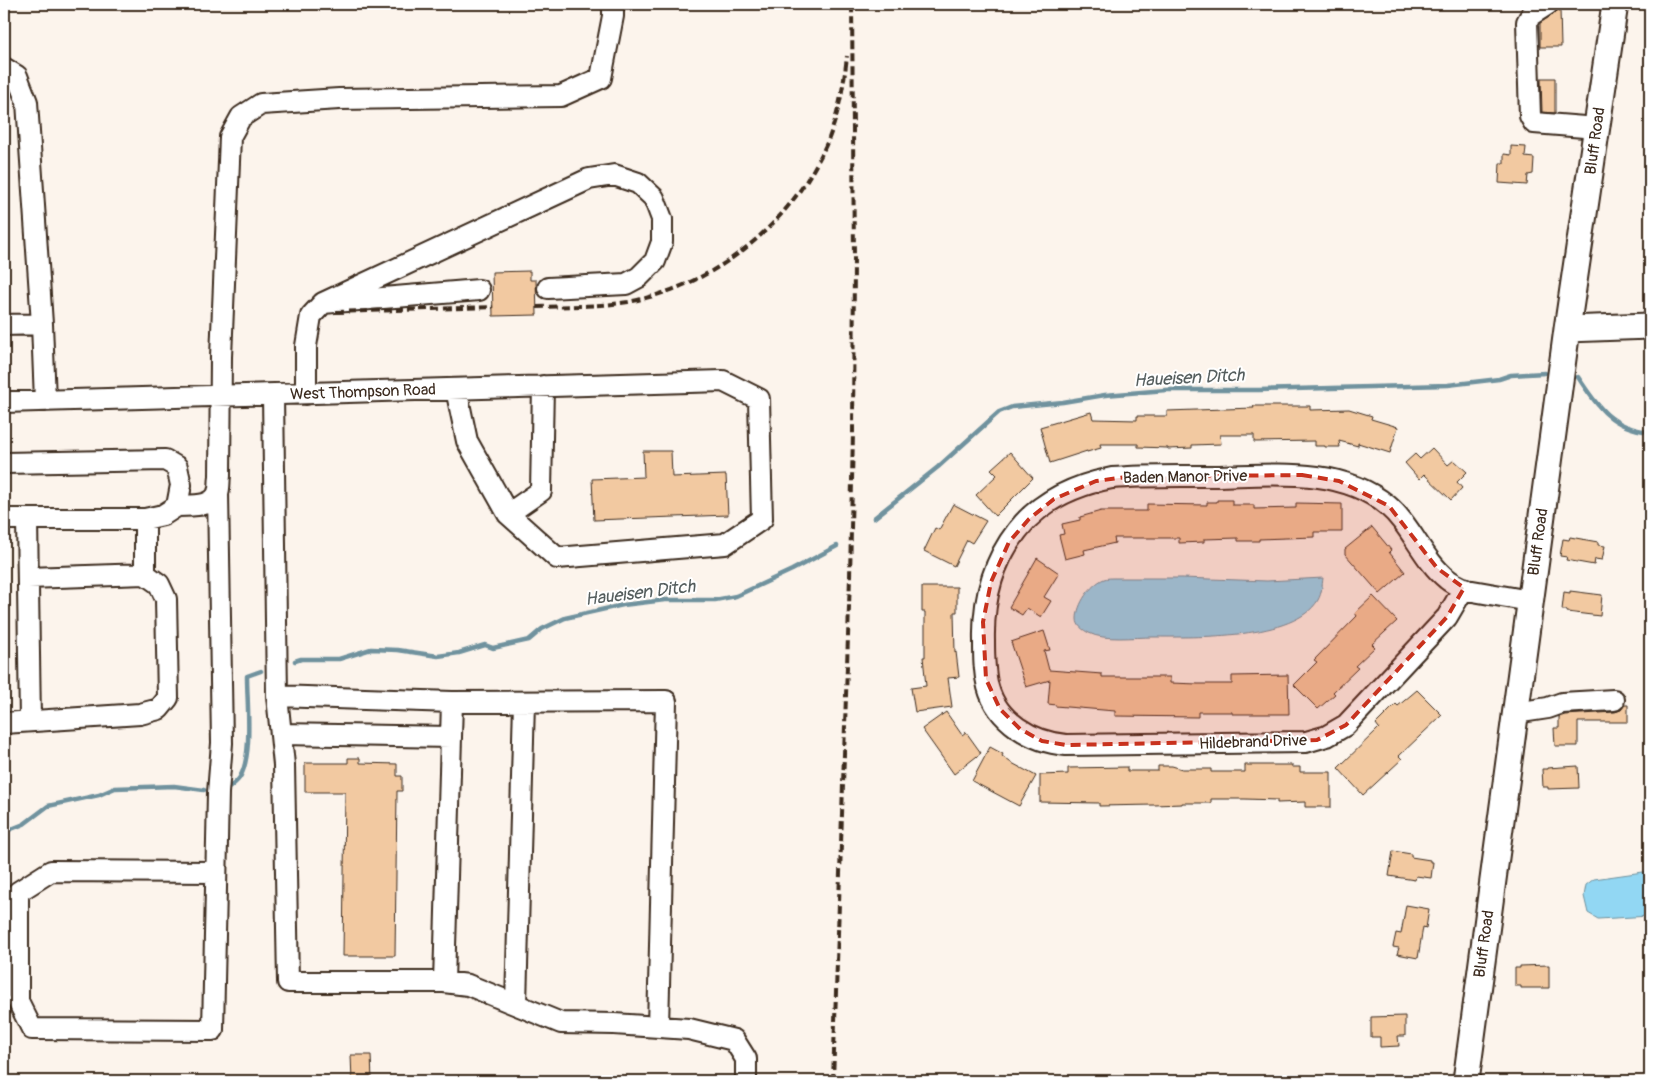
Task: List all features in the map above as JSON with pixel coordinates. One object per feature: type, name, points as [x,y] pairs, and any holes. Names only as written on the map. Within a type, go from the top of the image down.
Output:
[{"type":"main road","name":"Bluff Road","points":[[1466,1081],[1567,328],[1615,4]]},
{"type":"main road","points":[[1567,328],[1650,326]]},
{"type":"street","points":[[216,872],[52,872],[18,892],[18,1001],[32,1029],[213,1030],[218,793],[222,743],[218,492],[230,137],[241,117],[261,104],[339,99],[561,96],[601,78],[614,16],[613,4]]},
{"type":"street","points":[[1548,4],[1531,15],[1527,22],[1530,116],[1534,123],[1597,128]]},
{"type":"street","points":[[4,68],[17,76],[27,102],[42,324],[45,401]]},
{"type":"street","points":[[306,394],[306,346],[311,316],[323,304],[589,179],[614,174],[638,183],[654,198],[662,219],[662,242],[656,261],[639,277],[626,284],[548,288]]},
{"type":"street","points":[[323,304],[479,290]]},
{"type":"street","points":[[4,325],[42,324]]},
{"type":"street","name":"West Thompson Road","points":[[4,402],[722,381],[760,399],[762,519],[725,544],[557,558],[508,514]]},
{"type":"street","points":[[456,389],[468,441],[508,514],[541,491],[543,386]]},
{"type":"street","points":[[273,395],[277,696],[284,765],[288,982],[444,982],[468,985],[561,1023],[689,1029],[734,1040],[746,1059],[746,1081]]},
{"type":"street","points":[[4,464],[165,460],[177,467],[181,485],[177,506]]},
{"type":"street","name":"Baden Manor Drive","points":[[1012,722],[1000,710],[988,689],[984,666],[984,608],[996,567],[1009,542],[1028,519],[1067,492],[1096,481],[1127,476],[1302,475],[1339,481],[1364,491],[1389,506],[1448,580],[1464,588],[1530,601]]},
{"type":"street","points":[[4,519],[145,519],[163,515],[177,506],[200,505],[211,501],[218,492]]},
{"type":"street","points":[[27,519],[30,721]]},
{"type":"street","points":[[145,519],[145,574]]},
{"type":"street","points":[[4,723],[140,714],[160,708],[168,698],[166,599],[160,584],[145,574],[28,578]]},
{"type":"street","name":"Hildebrand Drive","points":[[1012,722],[1031,736],[1042,741],[1066,745],[1293,743],[1317,740],[1346,725],[1447,616],[1464,588]]},
{"type":"street","points":[[277,696],[452,702],[666,701],[658,1027]]},
{"type":"street","points":[[1515,713],[1548,708],[1562,703],[1614,700]]},
{"type":"street","points":[[444,982],[452,702]]},
{"type":"street","points":[[516,1004],[524,702]]},
{"type":"street","points":[[281,734],[451,737]]},
{"type":"highlighted area","points":[[1302,475],[1339,481],[1389,506],[1437,568],[1464,588],[1447,617],[1346,725],[1317,740],[1066,745],[1042,741],[1020,729],[1000,709],[986,679],[983,622],[991,582],[1009,542],[1029,519],[1054,499],[1096,481],[1127,477]]},
{"type":"water","points":[[1115,578],[1267,581],[1323,578],[1318,600],[1306,613],[1288,623],[1266,629],[1242,634],[1217,636],[1111,638],[1085,631],[1077,621],[1082,601],[1089,590],[1099,582]]},
{"type":"water","points":[[1650,871],[1650,916],[1598,919],[1588,913],[1584,896],[1586,885],[1594,879]]},
{"type":"building","points":[[1559,9],[1561,47],[1540,47],[1540,23]]},
{"type":"building","points":[[1541,78],[1555,78],[1555,113],[1542,112]]},
{"type":"building","points":[[1511,146],[1526,147],[1525,157],[1534,158],[1533,174],[1528,175],[1527,185],[1499,183],[1500,163],[1504,163],[1504,154],[1511,155]]},
{"type":"building","points":[[530,271],[530,280],[536,280],[537,315],[493,316],[492,272]]},
{"type":"building","points":[[1253,406],[1310,406],[1310,410],[1349,409],[1372,416],[1371,419],[1398,427],[1390,453],[1358,443],[1358,446],[1339,441],[1340,447],[1325,447],[1315,446],[1315,441],[1254,442],[1254,435],[1220,435],[1221,444],[1192,445],[1192,448],[1168,449],[1138,447],[1138,444],[1100,444],[1101,448],[1050,463],[1040,427],[1091,412],[1093,419],[1137,420],[1137,416],[1167,416],[1167,411],[1254,408]]},
{"type":"building","points":[[1432,448],[1448,465],[1454,460],[1467,472],[1457,482],[1462,488],[1451,500],[1424,474],[1419,479],[1405,463],[1415,454],[1420,459]]},
{"type":"building","points":[[643,451],[671,451],[672,477],[726,475],[728,515],[594,520],[592,479],[644,477]]},
{"type":"building","points":[[1010,452],[1033,478],[995,516],[976,495],[997,475],[991,469]]},
{"type":"building","points":[[1217,500],[1232,500],[1232,505],[1254,505],[1254,509],[1296,508],[1296,503],[1342,504],[1342,532],[1314,532],[1314,537],[1259,539],[1259,541],[1238,541],[1238,538],[1204,539],[1204,542],[1179,543],[1179,538],[1114,538],[1115,543],[1084,550],[1085,554],[1065,559],[1059,535],[1064,534],[1062,524],[1080,520],[1080,517],[1101,511],[1147,511],[1147,504],[1207,505],[1207,502],[1217,502]]},
{"type":"building","points":[[953,504],[986,521],[972,543],[967,540],[954,566],[924,551],[935,528],[939,530]]},
{"type":"building","points":[[1372,527],[1391,550],[1389,552],[1405,572],[1380,594],[1345,554],[1345,549]]},
{"type":"building","points":[[1570,537],[1598,542],[1598,545],[1605,546],[1602,560],[1595,559],[1594,565],[1566,560],[1567,557],[1560,556],[1563,539],[1569,540]]},
{"type":"building","points":[[1037,558],[1059,573],[1044,597],[1051,601],[1041,617],[1027,608],[1022,615],[1009,607]]},
{"type":"building","points":[[922,587],[957,587],[957,612],[954,612],[955,653],[959,677],[948,678],[952,707],[915,712],[911,688],[926,686],[923,657],[925,657],[925,612],[922,612]]},
{"type":"building","points":[[1570,591],[1602,595],[1600,616],[1562,610],[1564,592],[1570,593]]},
{"type":"building","points":[[1373,596],[1397,621],[1372,644],[1375,647],[1355,666],[1358,668],[1333,692],[1335,694],[1318,709],[1294,685],[1317,662],[1314,660],[1357,616],[1355,613]]},
{"type":"building","points":[[1044,631],[1050,650],[1044,651],[1049,670],[1102,674],[1102,677],[1170,677],[1170,683],[1198,684],[1232,684],[1232,676],[1288,675],[1289,714],[1198,712],[1198,717],[1115,716],[1115,711],[1048,704],[1050,680],[1026,687],[1011,642]]},
{"type":"building","points":[[1417,690],[1442,715],[1399,756],[1402,759],[1363,795],[1338,768],[1379,728],[1376,724],[1396,704],[1398,706]]},
{"type":"building","points":[[1625,705],[1628,705],[1628,722],[1578,722],[1578,746],[1555,746],[1554,728],[1559,728],[1559,717],[1615,712],[1621,710]]},
{"type":"building","points":[[946,712],[962,735],[966,732],[981,753],[954,774],[922,729]]},
{"type":"building","points":[[990,747],[1003,754],[1002,756],[1010,762],[1036,776],[1019,806],[972,781]]},
{"type":"building","points":[[348,758],[360,758],[360,763],[397,764],[397,776],[402,776],[402,791],[397,791],[395,956],[343,956],[345,792],[305,792],[305,763],[348,763]]},
{"type":"building","points":[[1245,765],[1292,765],[1292,767],[1300,767],[1300,772],[1331,772],[1331,807],[1305,807],[1305,802],[1277,803],[1277,800],[1245,799],[1211,799],[1211,803],[1099,806],[1099,803],[1040,802],[1040,775],[1068,774],[1068,768],[1127,767],[1127,771],[1158,771],[1158,766],[1172,766],[1182,769],[1211,769],[1211,772],[1245,772]]},
{"type":"building","points":[[1578,766],[1579,788],[1548,789],[1548,787],[1543,787],[1542,769]]},
{"type":"building","points":[[1393,851],[1411,854],[1411,857],[1433,862],[1431,878],[1416,876],[1415,880],[1389,876]]},
{"type":"building","points":[[1406,905],[1429,909],[1426,928],[1423,927],[1418,958],[1397,954],[1399,948],[1393,947],[1396,933],[1401,934]]},
{"type":"building","points":[[1549,965],[1549,988],[1521,988],[1521,986],[1515,986],[1515,968],[1520,968],[1520,966]]},
{"type":"building","points":[[1405,1016],[1405,1036],[1398,1036],[1399,1046],[1380,1047],[1380,1037],[1371,1037],[1371,1017]]},
{"type":"building","points":[[351,1055],[371,1055],[372,1081],[352,1081]]},
{"type":"waterway","name":"Haueisen Ditch","points":[[874,518],[938,467],[999,412],[1012,407],[1063,402],[1105,395],[1166,390],[1259,390],[1448,385],[1499,379],[1511,375],[1545,373]]},
{"type":"waterway","name":"Haueisen Ditch","points":[[1578,377],[1592,398],[1607,415],[1626,426],[1650,432]]},
{"type":"waterway","name":"Haueisen Ditch","points":[[295,661],[301,659],[339,659],[371,649],[398,650],[438,656],[459,653],[485,645],[493,648],[529,640],[542,629],[565,618],[623,605],[665,600],[715,600],[736,596],[792,570],[837,546]]},
{"type":"waterway","name":"Haueisen Ditch","points":[[229,788],[240,777],[247,756],[247,676],[261,671]]},
{"type":"waterway","name":"Haueisen Ditch","points":[[4,832],[24,824],[48,806],[99,795],[115,788],[174,786],[204,790]]},
{"type":"railway","points":[[833,1081],[853,432],[852,4]]},
{"type":"railway","points":[[537,307],[617,304],[661,294],[692,281],[722,265],[749,245],[774,222],[795,197],[814,168],[829,138],[836,118],[847,56]]},
{"type":"railway","points":[[336,312],[493,307]]}]
